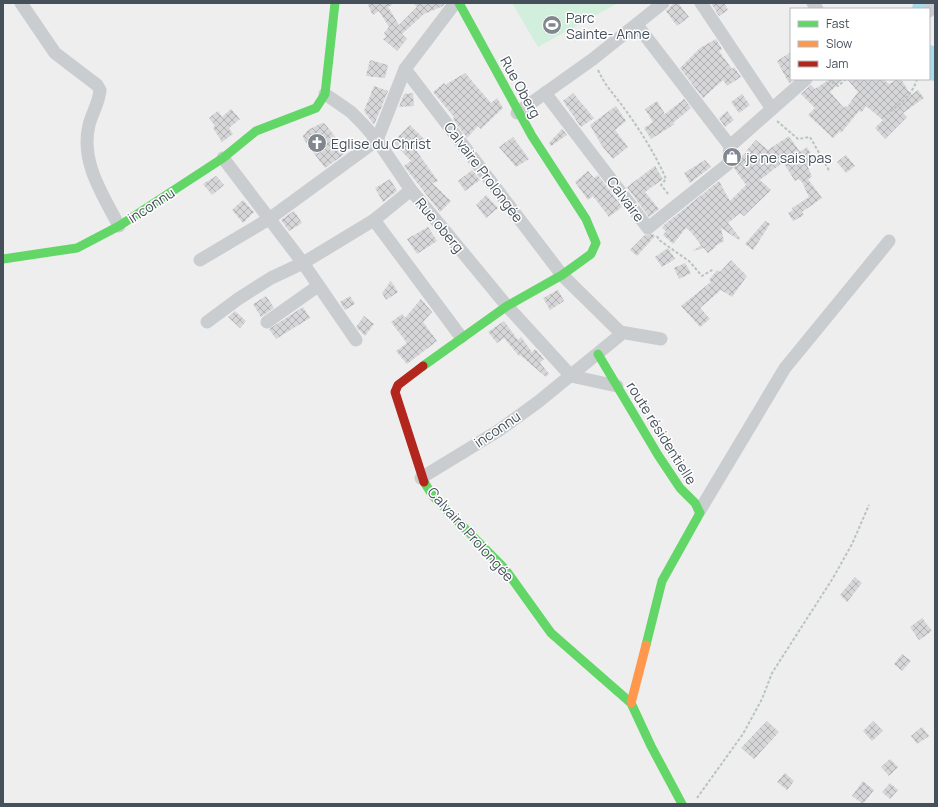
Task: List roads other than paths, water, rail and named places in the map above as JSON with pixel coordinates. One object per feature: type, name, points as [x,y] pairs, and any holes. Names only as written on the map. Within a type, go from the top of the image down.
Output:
[{"type":"street","name":"inconnu","points":[[21,3],[55,53],[97,85],[100,90],[89,126],[87,145],[93,177],[119,226],[223,158],[256,131],[316,108],[325,94]]},
{"type":"street","points":[[335,3],[325,94],[351,112],[377,140]]},
{"type":"street","points":[[200,260],[269,219],[377,140],[405,69],[455,3]]},
{"type":"street","name":"Rue Oberg","points":[[459,3],[517,113],[561,183]]},
{"type":"street","points":[[517,113],[593,59],[663,3]]},
{"type":"street","points":[[701,3],[772,109]]},
{"type":"street","points":[[637,25],[730,146],[805,80]]},
{"type":"street","name":"Calvaire Prolongée","points":[[405,69],[562,275]]},
{"type":"street","name":"Calvaire","points":[[545,93],[648,228],[728,164],[730,146]]},
{"type":"street","name":"Rue oberg","points":[[377,140],[411,190],[508,306]]},
{"type":"street","points":[[223,158],[303,263],[356,340]]},
{"type":"street","name":"Calvaire Prolongée","points":[[561,183],[584,213],[593,231],[596,243],[590,254],[562,275],[508,306],[461,337],[398,386],[395,392],[396,399],[421,478],[433,496],[505,569],[551,633],[631,703],[651,746],[682,804]]},
{"type":"street","points":[[207,322],[270,278],[303,263],[374,220],[411,190]]},
{"type":"street","points":[[374,220],[461,337]]},
{"type":"street","points":[[3,259],[77,248],[119,226]]},
{"type":"street","points":[[631,703],[662,581],[700,513],[700,510],[785,368],[889,241]]},
{"type":"street","points":[[562,275],[620,332],[661,339]]},
{"type":"street","points":[[266,322],[318,286]]},
{"type":"street","points":[[508,306],[571,376],[617,386]]},
{"type":"street","name":"inconnu","points":[[421,478],[498,431],[571,376],[619,336],[620,332]]},
{"type":"street","name":"route résidentielle","points":[[598,354],[660,460],[686,497],[700,510]]},
{"type":"waterway","points":[[924,8],[926,3]]},
{"type":"waterway","points":[[930,58],[935,70]]},
{"type":"place","name":"Parc Sainte- Anne","points":[[552,25]]},
{"type":"place","name":"Eglise du Christ","points":[[317,143]]},
{"type":"place","name":"je ne sais pas","points":[[732,157]]}]
